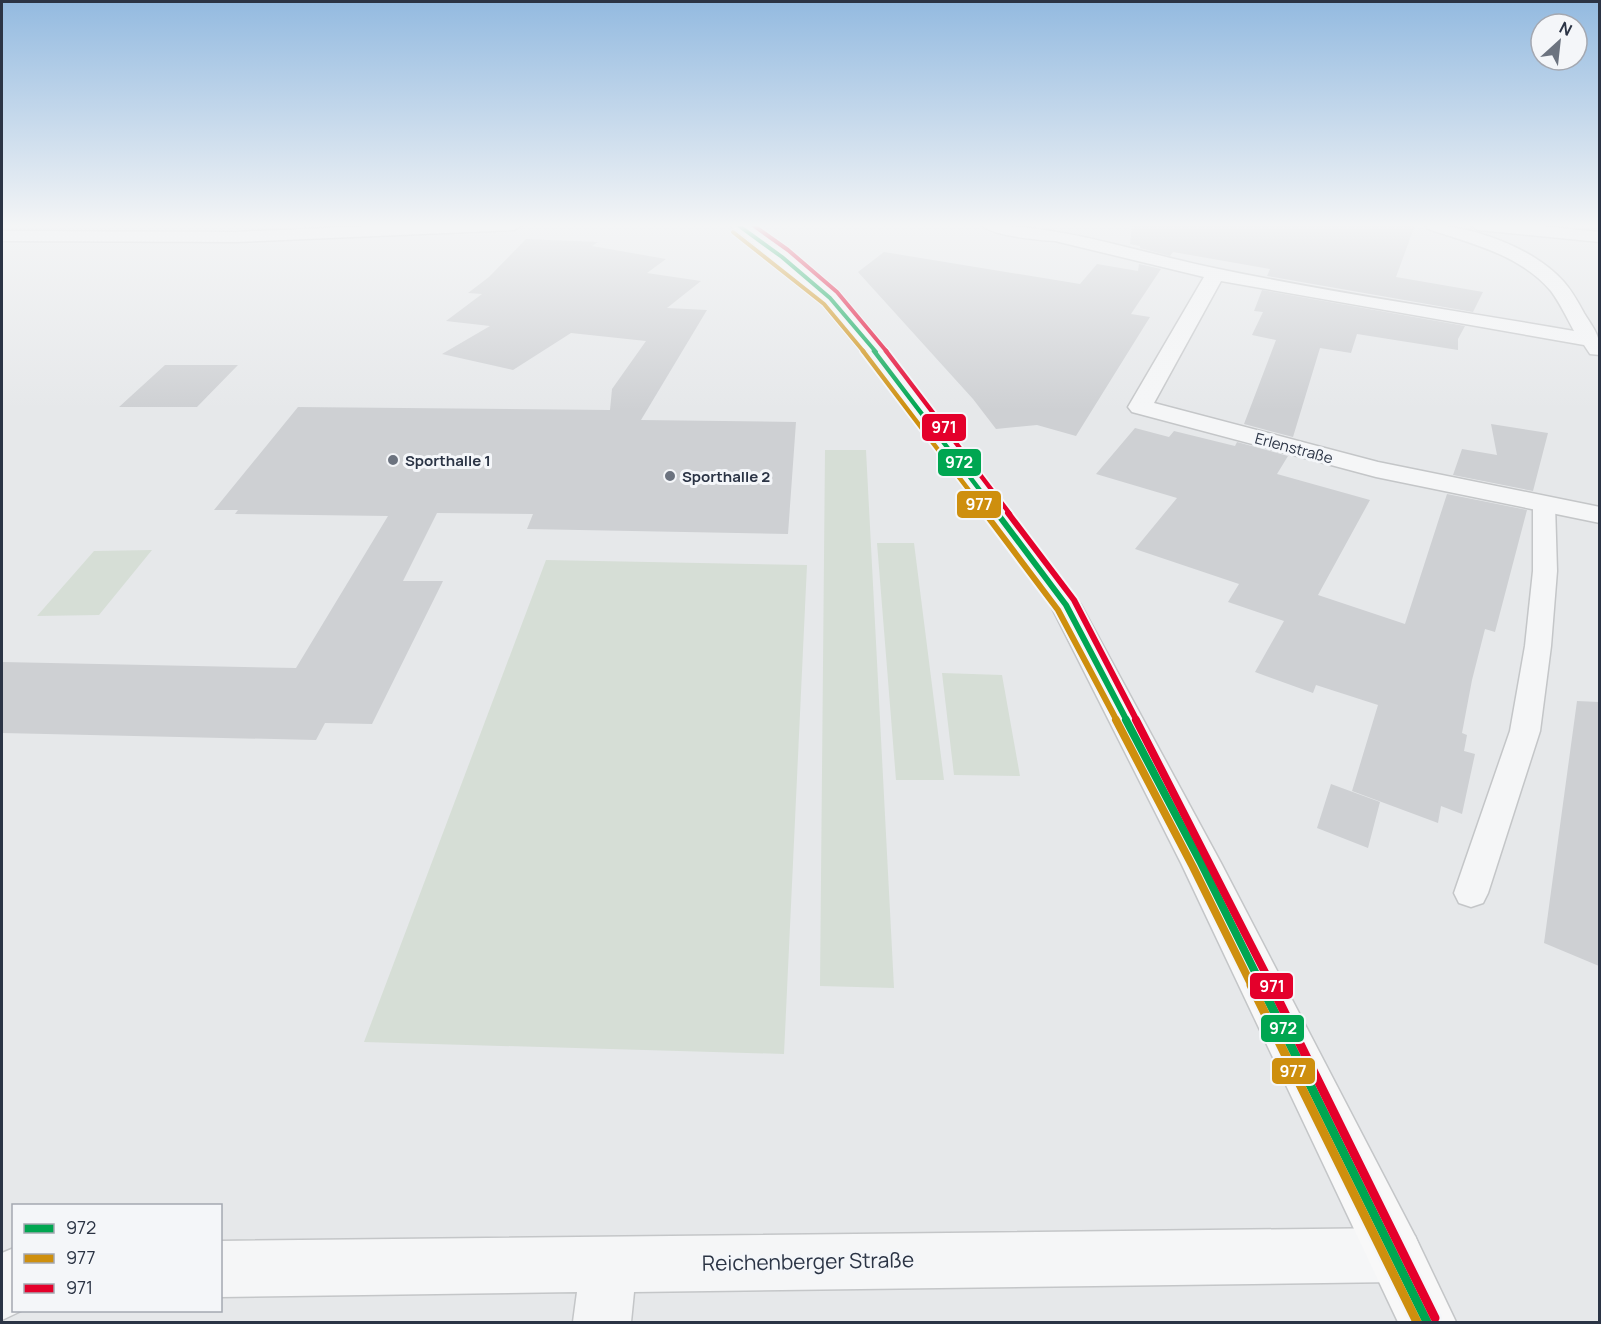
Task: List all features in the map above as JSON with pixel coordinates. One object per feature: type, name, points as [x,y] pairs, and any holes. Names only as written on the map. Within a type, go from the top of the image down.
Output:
[{"type":"main road","points":[[816,287],[830,298],[873,350],[1066,605],[1196,853],[1396,1255],[1427,1323]]},
{"type":"street","name":"Erlenstraße","points":[[1208,287],[1140,407],[1376,469],[1599,515]]},
{"type":"street","points":[[1283,287],[1594,345]]},
{"type":"street","points":[[1556,287],[1594,345]]},
{"type":"street","name":"Reichenberger Straße","points":[[222,1269],[1396,1255]]},
{"type":"street","points":[[602,1323],[609,1263]]},
{"type":"street","points":[[2,1292],[12,1277]]},
{"type":"lane","points":[[1471,893],[1525,731],[1538,646],[1545,571],[1544,504]]},
{"type":"shaded area","points":[[825,450],[866,450],[894,988],[820,986]]},
{"type":"shaded area","points":[[877,543],[914,543],[944,780],[896,780]]},
{"type":"shaded area","points":[[152,550],[99,615],[37,616],[94,551]]},
{"type":"shaded area","points":[[546,560],[807,565],[784,1054],[364,1042]]},
{"type":"shaded area","points":[[942,673],[1002,675],[1020,776],[954,775]]},
{"type":"building","points":[[476,287],[694,287],[667,308],[707,310],[641,420],[796,422],[788,534],[527,529],[533,514],[437,513],[403,581],[443,581],[372,724],[325,723],[316,740],[2,733],[2,662],[296,668],[388,516],[235,514],[238,510],[214,510],[298,407],[610,410],[612,389],[646,341],[571,333],[513,370],[442,354],[490,326],[446,321],[482,294],[468,293]]},
{"type":"building","points":[[871,287],[1149,287],[1131,314],[1150,317],[1076,436],[1037,425],[996,429],[973,399]]},
{"type":"building","points":[[1329,287],[1453,287],[1483,292],[1473,312]]},
{"type":"building","points":[[1262,290],[1465,326],[1458,339],[1458,350],[1357,334],[1351,353],[1320,348],[1293,437],[1244,424],[1276,340],[1252,335],[1263,312],[1254,311]]},
{"type":"building","points":[[165,365],[238,365],[197,407],[119,407]]},
{"type":"building","points":[[1491,424],[1548,433],[1533,491],[1453,475],[1462,449],[1497,455]]},
{"type":"building","points":[[1135,428],[1169,437],[1174,431],[1235,446],[1237,442],[1288,456],[1277,474],[1370,500],[1318,595],[1405,624],[1447,494],[1527,510],[1495,632],[1485,629],[1472,680],[1462,733],[1467,735],[1464,751],[1475,754],[1462,814],[1441,806],[1438,823],[1352,791],[1378,705],[1316,685],[1313,693],[1255,672],[1284,621],[1228,602],[1239,584],[1135,549],[1177,498],[1096,474]]},
{"type":"building","points":[[1577,701],[1599,702],[1599,966],[1544,943]]},
{"type":"building","points":[[1331,784],[1380,802],[1368,848],[1317,828]]},
{"type":"transit line","name":"977","points":[[803,287],[824,304],[881,373],[1058,610],[1193,867],[1417,1322]]},
{"type":"transit line","name":"972","points":[[817,287],[830,298],[888,367],[1066,605],[1201,863],[1427,1322]]},
{"type":"transit line","name":"971","points":[[831,287],[895,362],[1074,600],[1209,859],[1435,1318]]},
{"type":"place","name":"Sporthalle 1","points":[[393,460]]},
{"type":"place","name":"Sporthalle 2","points":[[670,476]]}]
